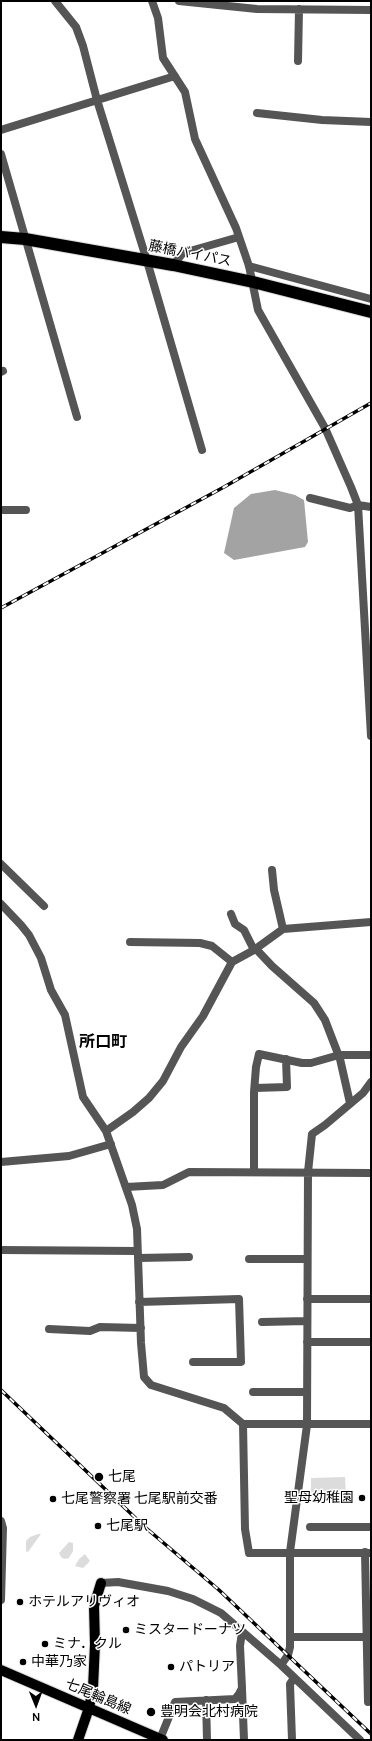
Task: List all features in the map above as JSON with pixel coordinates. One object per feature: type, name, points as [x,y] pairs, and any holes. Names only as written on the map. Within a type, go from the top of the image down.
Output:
[{"type":"highway","name":"藤橋バイパス","points":[[1,237],[25,238],[173,265],[253,282],[371,312]]},
{"type":"main road","points":[[78,1740],[89,1708],[94,1680],[94,1606],[101,1583]]},
{"type":"main road","name":"七尾輪島線","points":[[1,1670],[161,1739]]},
{"type":"street","points":[[56,1],[76,27],[83,46],[97,100],[147,261],[202,450]]},
{"type":"street","points":[[152,1],[158,18],[163,58],[185,92],[195,139],[240,237],[253,282],[258,310],[325,428],[358,505],[371,736]]},
{"type":"street","points":[[179,1],[257,5],[298,9],[371,10]]},
{"type":"street","points":[[298,9],[298,61]]},
{"type":"street","points":[[1,130],[175,76]]},
{"type":"street","points":[[257,113],[322,120],[371,122]]},
{"type":"street","points":[[1,154],[77,417]]},
{"type":"street","points":[[173,265],[183,253],[240,237]]},
{"type":"street","points":[[248,266],[371,299]]},
{"type":"street","points":[[310,498],[350,508],[358,505],[371,507]]},
{"type":"street","points":[[1,510],[26,510]]},
{"type":"street","points":[[1,864],[44,906]]},
{"type":"street","points":[[272,870],[274,890],[283,929]]},
{"type":"street","points":[[1,904],[24,929],[41,958],[51,990],[65,1015],[83,1097],[106,1131],[132,1205],[137,1229],[140,1328],[144,1377],[150,1385],[224,1408],[243,1424],[371,1424]]},
{"type":"street","points":[[231,914],[235,924],[244,930],[255,949],[314,1003],[325,1020],[339,1055],[350,1103]]},
{"type":"street","points":[[106,1131],[133,1112],[149,1098],[163,1081],[181,1047],[203,1016],[232,962],[255,949],[283,929],[371,922]]},
{"type":"street","points":[[130,942],[200,943],[212,946],[232,962]]},
{"type":"street","points":[[254,1172],[254,1088],[259,1054],[302,1063],[311,1063],[339,1055],[371,1055]]},
{"type":"street","points":[[254,1088],[286,1087],[286,1059]]},
{"type":"street","points":[[281,1665],[288,1655],[290,1647],[290,1552],[307,1425],[308,1172],[312,1134],[363,1093],[371,1082]]},
{"type":"street","points":[[1,1162],[69,1156],[111,1144]]},
{"type":"street","points":[[126,1187],[163,1185],[189,1172],[371,1173]]},
{"type":"street","points":[[1,1250],[189,1257]]},
{"type":"street","points":[[249,1259],[307,1259]]},
{"type":"street","points":[[307,1299],[371,1298]]},
{"type":"street","points":[[139,1302],[239,1299],[241,1362],[193,1362]]},
{"type":"street","points":[[262,1322],[307,1321]]},
{"type":"street","points":[[49,1329],[90,1330],[100,1328],[140,1328]]},
{"type":"street","points":[[307,1342],[371,1342]]},
{"type":"street","points":[[253,1392],[307,1392]]},
{"type":"street","points":[[243,1424],[245,1528],[249,1553],[368,1552],[368,1702]]},
{"type":"street","points":[[1,1520],[3,1528],[1,1600]]},
{"type":"street","points":[[310,1527],[371,1527]]},
{"type":"street","points":[[101,1583],[114,1582],[168,1591],[193,1599],[221,1613],[281,1665],[360,1740]]},
{"type":"street","points":[[242,1632],[240,1646],[244,1740]]},
{"type":"street","points":[[291,1637],[369,1637]]},
{"type":"street","points":[[292,1740],[290,1684],[294,1678]]},
{"type":"street","points":[[161,1739],[175,1702],[235,1699],[242,1688]]},
{"type":"street","points":[[206,1700],[207,1740]]},
{"type":"shaded area","points":[[275,490],[295,495],[304,500],[308,542],[305,547],[234,560],[224,553],[234,508],[251,494]]},
{"type":"shaded area","points":[[345,1477],[346,1495],[311,1496],[311,1478]]},
{"type":"shaded area","points":[[41,1534],[28,1552],[26,1551],[26,1541],[30,1537]]},
{"type":"shaded area","points":[[69,1542],[73,1543],[73,1551],[69,1558],[64,1559],[59,1553]]},
{"type":"shaded area","points":[[85,1554],[90,1561],[83,1568],[75,1566],[79,1559]]},
{"type":"railway","points":[[1,608],[224,487],[371,403]]},
{"type":"railway","points":[[1,1390],[146,1528],[219,1590],[371,1734]]},
{"type":"place","name":"七尾","points":[[99,1477]]},
{"type":"place","name":"聖母幼稚園","points":[[362,1498]]},
{"type":"place","name":"七尾警察署 七尾駅前交番","points":[[53,1499]]},
{"type":"place","name":"七尾駅","points":[[98,1526]]},
{"type":"place","name":"ホテルアリヴィオ","points":[[20,1602]]},
{"type":"place","name":"ミスタードーナツ","points":[[126,1630]]},
{"type":"place","name":"ミナ．クル","points":[[45,1644]]},
{"type":"place","name":"中華乃家","points":[[23,1662]]},
{"type":"place","name":"パトリア","points":[[171,1667]]},
{"type":"place","name":"豊明会北村病院","points":[[151,1712]]},
{"type":"district","name":"所口町","points":[[103,1043]]}]
